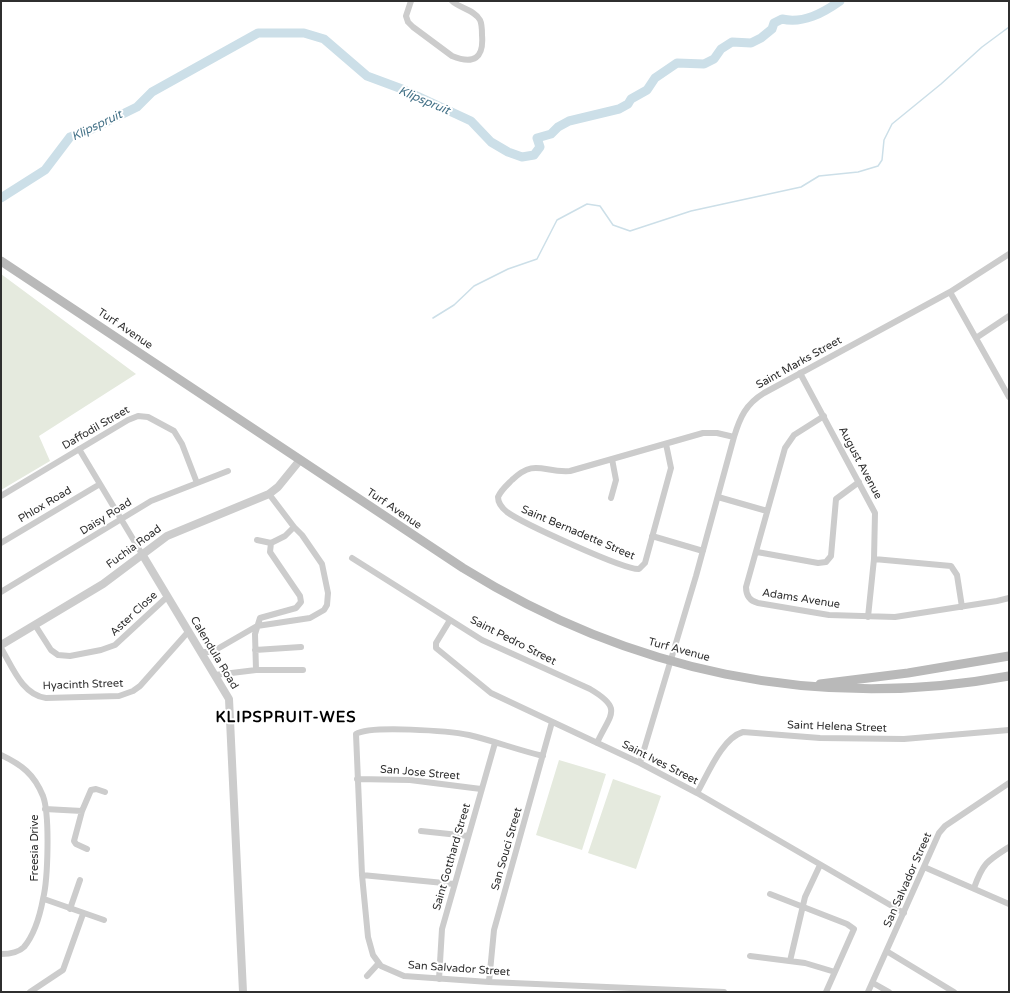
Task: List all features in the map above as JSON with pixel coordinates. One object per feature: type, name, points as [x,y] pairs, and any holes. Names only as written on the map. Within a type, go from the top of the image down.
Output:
[{"type":"main road","name":"Turf Avenue","points":[[1,261],[463,568],[523,603],[591,635],[672,661],[728,675],[786,683],[815,685],[832,689],[894,689],[944,686],[1009,676]]},
{"type":"main road","name":"Turf Avenue","points":[[815,685],[908,673],[1009,656]]},
{"type":"street","points":[[411,1],[406,16],[410,25],[452,56],[474,59],[483,49],[481,20],[476,15],[452,1]]},
{"type":"street","name":"Saint Marks Street","points":[[640,763],[672,661],[740,417],[750,403],[758,396],[950,292],[1009,254]]},
{"type":"street","points":[[950,292],[1009,397]]},
{"type":"street","points":[[976,338],[1009,316]]},
{"type":"street","name":"August Avenue","points":[[800,373],[875,513],[874,559],[868,616]]},
{"type":"street","name":"Daffodil Street","points":[[1,496],[132,418],[138,416],[148,416],[176,433],[197,482]]},
{"type":"street","name":"Adams Avenue","points":[[824,416],[794,435],[786,444],[746,587],[748,596],[754,602],[811,613],[906,616],[1009,598]]},
{"type":"street","name":"Saint Bernadette Street","points":[[652,536],[645,563],[639,569],[630,568],[515,517],[503,509],[499,503],[498,497],[502,490],[522,471],[528,468],[537,467],[558,472],[570,471],[710,432],[734,437]]},
{"type":"street","points":[[666,444],[671,464],[652,536],[703,551]]},
{"type":"street","name":"Calendula Road","points":[[79,449],[227,695],[230,710],[243,992]]},
{"type":"street","points":[[611,498],[616,480],[612,459]]},
{"type":"street","name":"Fuchia Road","points":[[1,645],[103,584],[172,533],[269,494],[278,488],[300,460]]},
{"type":"street","name":"Daisy Road","points":[[1,592],[151,501],[228,471]]},
{"type":"street","points":[[757,552],[818,564],[826,562],[830,556],[836,500],[859,482]]},
{"type":"street","name":"Phlox Road","points":[[1,544],[100,484]]},
{"type":"street","points":[[201,652],[212,652],[257,626],[310,618],[324,610],[327,605],[328,593],[322,564],[269,494]]},
{"type":"street","points":[[718,497],[767,511]]},
{"type":"street","points":[[257,540],[271,543],[285,536],[294,527]]},
{"type":"street","points":[[256,670],[255,650],[257,626],[260,618],[296,608],[301,605],[300,596],[270,552],[271,543]]},
{"type":"street","name":"Saint Pedro Street","points":[[352,558],[489,643],[590,689],[605,698],[611,705],[612,714],[597,743]]},
{"type":"street","points":[[874,559],[951,566],[957,575],[962,607]]},
{"type":"street","name":"Aster Close","points":[[35,625],[51,650],[58,655],[66,657],[101,650],[116,645],[167,597]]},
{"type":"street","name":"Saint Ives Street","points":[[450,620],[435,644],[437,650],[491,693],[640,763],[697,793],[904,913]]},
{"type":"street","name":"Hyacinth Street","points":[[1,648],[25,687],[36,696],[46,698],[119,696],[134,691],[140,686],[188,632]]},
{"type":"street","points":[[255,650],[301,647]]},
{"type":"street","points":[[214,675],[256,670],[303,670]]},
{"type":"street","name":"San Souci Street","points":[[489,982],[494,930],[552,722]]},
{"type":"street","points":[[367,976],[378,964],[368,942],[362,875],[355,736],[366,730],[407,730],[461,734],[543,756]]},
{"type":"street","name":"Saint Helena Street","points":[[697,793],[726,743],[734,735],[743,732],[820,738],[904,739],[1009,730]]},
{"type":"street","name":"Saint Gotthard Street","points":[[439,979],[442,929],[495,743]]},
{"type":"street","name":"Freesia Drive","points":[[1,755],[20,765],[29,772],[40,790],[45,809],[46,845],[44,899],[32,935],[21,949],[14,952],[1,954]]},
{"type":"street","name":"San Jose Street","points":[[357,779],[410,780],[481,789]]},
{"type":"street","name":"San Salvador Street","points":[[868,992],[888,952],[942,830],[1009,783]]},
{"type":"street","points":[[87,849],[76,844],[74,841],[82,811],[91,790],[96,789],[105,792]]},
{"type":"street","points":[[45,809],[82,811]]},
{"type":"street","points":[[421,831],[468,836]]},
{"type":"street","points":[[974,888],[981,869],[987,862],[1009,847]]},
{"type":"street","points":[[790,961],[807,891],[820,865]]},
{"type":"street","points":[[924,868],[1009,904]]},
{"type":"street","points":[[362,875],[454,884]]},
{"type":"street","points":[[70,909],[80,880]]},
{"type":"street","points":[[770,894],[847,924],[854,929],[826,992]]},
{"type":"street","points":[[44,899],[83,914],[104,920]]},
{"type":"street","points":[[30,992],[63,970],[83,914]]},
{"type":"street","points":[[888,952],[954,992]]},
{"type":"street","points":[[750,956],[814,964],[835,972]]},
{"type":"street","name":"San Salvador Street","points":[[378,964],[390,972],[404,976],[439,979],[724,992]]},
{"type":"street","points":[[873,983],[889,992]]},
{"type":"shaded area","points":[[1,274],[136,374],[39,436],[50,461],[1,490]]},
{"type":"shaded area","points":[[559,760],[606,774],[582,850],[536,835]]},
{"type":"shaded area","points":[[613,779],[661,796],[636,869],[588,853]]},
{"type":"waterway","name":"Klipspruit","points":[[1,198],[45,170],[70,137],[90,130],[137,107],[152,92],[258,33],[304,33],[324,39],[367,76],[402,89],[471,121],[491,142],[508,152],[522,157],[534,155],[540,147],[537,138],[551,134],[558,127],[569,121],[619,109],[628,104],[631,99],[647,90],[655,78],[677,63],[704,64],[714,59],[721,49],[732,42],[751,43],[761,38],[772,29],[774,23],[782,19],[805,19],[827,10],[840,1]]},
{"type":"waterway","points":[[433,318],[454,305],[474,286],[508,269],[537,259],[557,220],[587,204],[600,206],[613,225],[630,231],[691,211],[801,187],[819,176],[858,172],[878,166],[882,160],[884,140],[892,124],[941,84],[982,47],[1009,27]]},
{"type":"district","name":"KLIPSPRUIT-WES","points":[[286,718]]}]
